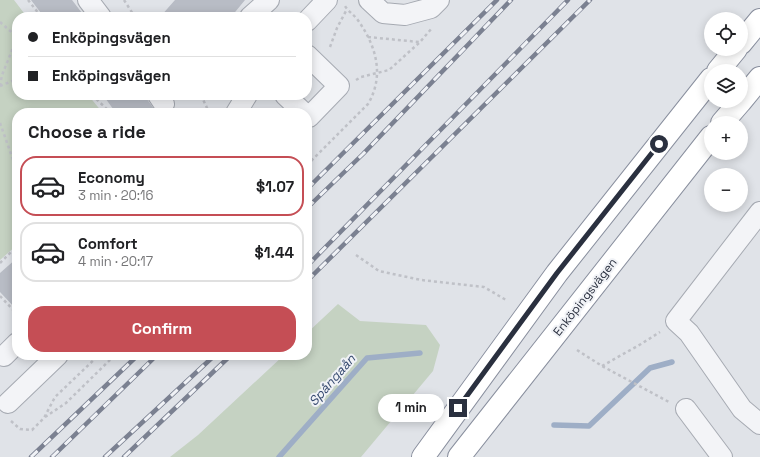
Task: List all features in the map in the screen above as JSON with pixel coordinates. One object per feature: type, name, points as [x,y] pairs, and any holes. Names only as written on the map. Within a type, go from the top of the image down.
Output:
[{"type":"highway","points":[[748,35],[760,20]]},
{"type":"highway","points":[[724,64],[730,56]]},
{"type":"highway","points":[[748,93],[760,78]]},
{"type":"highway","points":[[423,457],[557,273],[704,88]]},
{"type":"highway","points":[[728,116],[735,108]]},
{"type":"highway","name":"Enköpingsvägen","points":[[459,457],[704,146]]},
{"type":"street","points":[[88,0],[97,12]]},
{"type":"street","points":[[256,12],[269,0]]},
{"type":"street","points":[[369,0],[383,13],[405,15],[431,8],[439,0]]},
{"type":"street","points":[[312,60],[340,86],[312,114]]},
{"type":"street","points":[[290,100],[299,108]]},
{"type":"street","points":[[760,212],[676,321],[689,332],[742,409],[760,424]]},
{"type":"street","points":[[9,411],[54,360]]},
{"type":"street","points":[[686,410],[722,457]]},
{"type":"path","points":[[28,0],[38,12]]},
{"type":"path","points":[[124,0],[132,12]]},
{"type":"path","points":[[330,47],[337,28],[347,9]]},
{"type":"path","points":[[0,22],[12,33]]},
{"type":"path","points":[[377,74],[389,70],[420,42],[435,24]]},
{"type":"path","points":[[368,37],[420,42]]},
{"type":"path","points":[[0,86],[2,75],[12,50]]},
{"type":"path","points":[[0,86],[12,81]]},
{"type":"path","points":[[97,100],[105,108]]},
{"type":"path","points":[[0,123],[12,157]]},
{"type":"path","points":[[0,263],[12,251]]},
{"type":"path","points":[[356,255],[379,271],[421,280],[484,287],[506,300]]},
{"type":"path","points":[[0,296],[12,309]]},
{"type":"path","points":[[602,366],[641,344],[676,321]]},
{"type":"path","points":[[576,350],[662,400]]},
{"type":"path","points":[[44,418],[55,397],[94,360]]},
{"type":"path","points":[[9,411],[20,429],[32,430],[44,418],[66,403],[110,360]]},
{"type":"green space","points":[[0,0],[14,0],[23,12],[12,12],[12,100],[92,100],[99,108],[12,108],[12,249],[0,260]]},
{"type":"green space","points":[[338,304],[360,321],[426,325],[440,345],[433,371],[361,457],[170,457],[198,435],[279,360],[312,360],[312,328]]},
{"type":"building","points":[[31,0],[72,0],[81,12],[40,12]]},
{"type":"building","points":[[175,0],[245,0],[235,12],[164,12]]},
{"type":"building","points":[[107,100],[148,100],[153,108],[112,108]]},
{"type":"building","points":[[12,262],[12,305],[0,292],[0,273]]},
{"type":"waterway","name":"Spångaån","points":[[279,457],[367,358],[420,353]]},
{"type":"waterway","name":"Spångaån","points":[[554,425],[589,426],[650,368],[672,362]]},
{"type":"railway","points":[[312,184],[497,0]]},
{"type":"railway","points":[[312,203],[363,154],[511,0]]},
{"type":"railway","points":[[312,261],[568,0]]},
{"type":"railway","points":[[312,276],[590,0]]},
{"type":"railway","points":[[31,457],[133,360]]},
{"type":"railway","points":[[52,457],[152,360]]},
{"type":"railway","points":[[105,457],[210,360]]},
{"type":"railway","points":[[124,457],[226,360]]},
{"type":"route","points":[[458,408],[557,273],[659,144]]}]
